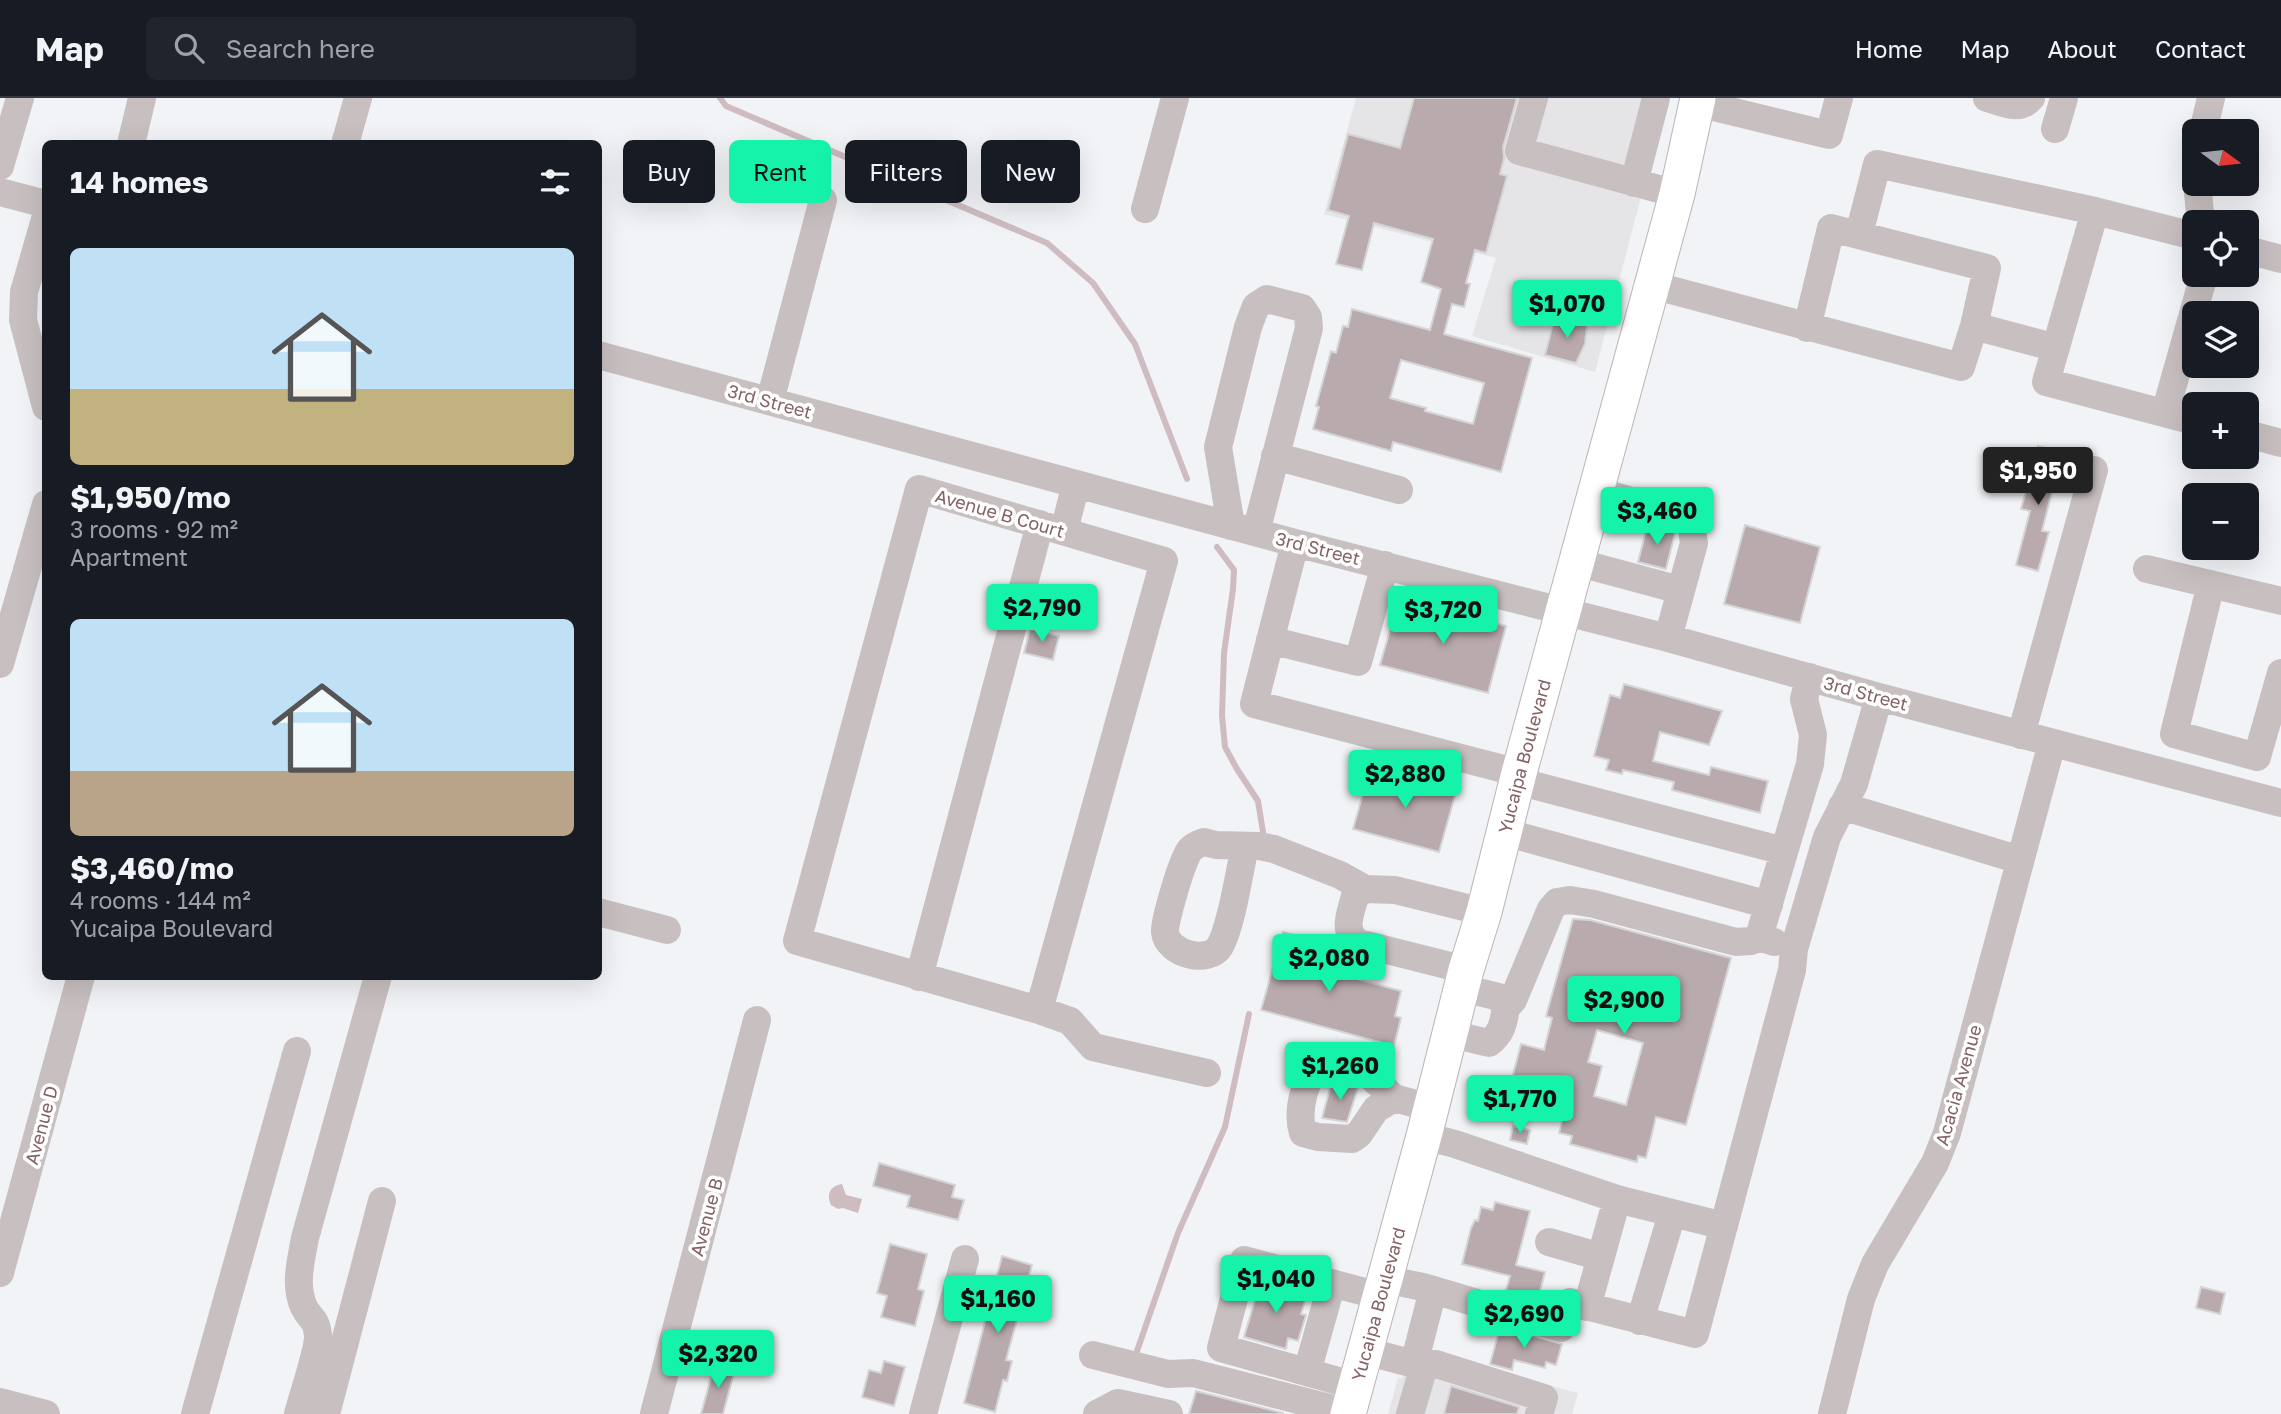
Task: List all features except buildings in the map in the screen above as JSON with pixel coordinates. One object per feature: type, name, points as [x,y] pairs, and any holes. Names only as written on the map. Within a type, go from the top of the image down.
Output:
[{"type":"main road","name":"Yucaipa Boulevard","points":[[1351,1404],[1677,194],[1697,101]]},
{"type":"street","points":[[0,166],[20,98]]},
{"type":"street","points":[[132,140],[142,98]]},
{"type":"street","points":[[346,140],[358,98]]},
{"type":"street","points":[[1145,209],[1175,98]]},
{"type":"street","points":[[1534,98],[1519,151],[1677,194]]},
{"type":"street","points":[[1634,183],[1656,98]]},
{"type":"street","points":[[1697,101],[1829,135],[1839,98]]},
{"type":"street","points":[[1987,98],[2018,107],[2025,105],[2031,98]]},
{"type":"street","points":[[2055,129],[2064,98]]},
{"type":"street","points":[[2206,119],[2211,98]]},
{"type":"street","points":[[1859,234],[1877,164],[2095,211],[2182,233]]},
{"type":"street","points":[[0,192],[42,203]]},
{"type":"street","points":[[770,401],[822,203]]},
{"type":"street","points":[[2095,211],[2046,382],[2182,418]]},
{"type":"street","points":[[1651,285],[1807,328],[1961,367],[1987,268],[1831,228],[1807,328]]},
{"type":"street","points":[[42,230],[24,292],[23,320],[42,392]]},
{"type":"street","points":[[2259,253],[2281,259]]},
{"type":"street","points":[[2165,413],[2201,287]]},
{"type":"street","points":[[1268,299],[1302,308],[1308,317],[1309,328],[1275,456],[1243,529],[1218,447],[1248,327],[1256,306],[1268,299]]},
{"type":"street","points":[[1973,326],[2056,348]]},
{"type":"street","name":"3rd Street","points":[[602,356],[1295,543],[1668,638],[1879,697],[2281,803]]},
{"type":"street","points":[[2259,437],[2281,443]]},
{"type":"street","points":[[1275,456],[1399,490]]},
{"type":"street","points":[[2021,735],[2094,470]]},
{"type":"street","points":[[919,976],[1052,528],[1076,484]]},
{"type":"street","name":"Avenue B Court","points":[[1039,1010],[1164,561],[919,489],[797,941],[1039,1010],[1070,1021],[1093,1046],[1207,1073]]},
{"type":"street","points":[[1597,491],[1676,514],[1691,523],[1694,542],[1668,638]]},
{"type":"street","points":[[0,664],[42,518]]},
{"type":"street","points":[[1295,543],[1254,704],[1784,851]]},
{"type":"street","points":[[1576,562],[1680,590]]},
{"type":"street","points":[[1270,640],[1358,662],[1385,565]]},
{"type":"street","points":[[2147,569],[2281,601]]},
{"type":"street","points":[[2164,773],[2211,584]]},
{"type":"street","points":[[2174,734],[2257,757],[2281,673]]},
{"type":"street","points":[[1451,1034],[1489,1043],[1500,1034],[1506,1008],[1513,1000],[1551,909],[1557,902],[1570,900],[1594,904],[1736,942],[1751,942],[1759,937],[1810,764],[1813,735],[1804,699],[1809,677]]},
{"type":"street","points":[[1351,1404],[1307,1372],[1221,1348],[1244,1260],[1332,1283],[1433,1290],[1561,1328],[1570,1302],[1695,1334],[1793,970],[1794,948],[1827,836],[1854,784],[1879,697]]},
{"type":"street","name":"Acacia Avenue","points":[[1832,1414],[1861,1299],[1875,1264],[1935,1163],[1947,1133],[2052,743]]},
{"type":"street","points":[[1842,806],[2020,860]]},
{"type":"street","points":[[1504,832],[1769,905]]},
{"type":"street","points":[[1245,847],[1274,849],[1340,875],[1365,890]]},
{"type":"street","points":[[1484,912],[1395,890],[1365,890],[1355,896],[1348,922],[1349,932],[1352,939],[1359,943],[1464,979],[1499,997],[1506,1008]]},
{"type":"street","points":[[602,913],[667,930]]},
{"type":"street","points":[[1759,937],[1794,948]]},
{"type":"street","name":"Avenue D","points":[[0,1273],[81,980]]},
{"type":"street","points":[[298,1414],[318,1339],[315,1320],[305,1309],[300,1293],[299,1272],[305,1238],[377,980]]},
{"type":"street","name":"Avenue B","points":[[654,1414],[757,1020]]},
{"type":"street","points":[[195,1414],[297,1051]]},
{"type":"street","points":[[1394,1098],[1376,1109],[1359,1134],[1352,1139],[1318,1137],[1303,1133],[1300,1121],[1304,1095],[1311,1071],[1322,1061],[1367,1073],[1394,1098],[1455,1144],[1617,1199],[1724,1226]]},
{"type":"street","points":[[1587,1307],[1617,1199]]},
{"type":"street","points":[[326,1414],[382,1201]]},
{"type":"street","points":[[1640,1321],[1672,1213]]},
{"type":"street","points":[[1549,1242],[1601,1258]]},
{"type":"street","points":[[923,1414],[965,1259]]},
{"type":"street","points":[[1307,1372],[1332,1283]]},
{"type":"street","points":[[1410,1414],[1433,1290]]},
{"type":"street","points":[[1365,1351],[1419,1365],[1436,1364],[1544,1398],[1539,1414]]},
{"type":"street","points":[[1093,1355],[1168,1374],[1194,1373],[1351,1404]]},
{"type":"street","points":[[0,1402],[46,1414]]},
{"type":"street","points":[[1097,1414],[1118,1403],[1169,1414]]},
{"type":"shaded area","points":[[1356,98],[1667,98],[1595,372],[1472,336],[1496,258],[1324,214]]},
{"type":"shaded area","points":[[842,1184],[846,1195],[862,1199],[858,1213],[831,1205],[830,1191]]},
{"type":"shaded area","points":[[1411,1348],[1578,1393],[1572,1414],[1388,1414],[1398,1378],[1402,1378]]},
{"type":"waterway","points":[[720,98],[726,106],[1047,243],[1093,283],[1135,344],[1187,479]]},
{"type":"waterway","points":[[1217,547],[1234,570],[1224,653],[1222,716],[1225,747],[1258,801],[1263,832]]},
{"type":"waterway","points":[[1137,1351],[1178,1233],[1225,1127],[1249,1014]]}]
